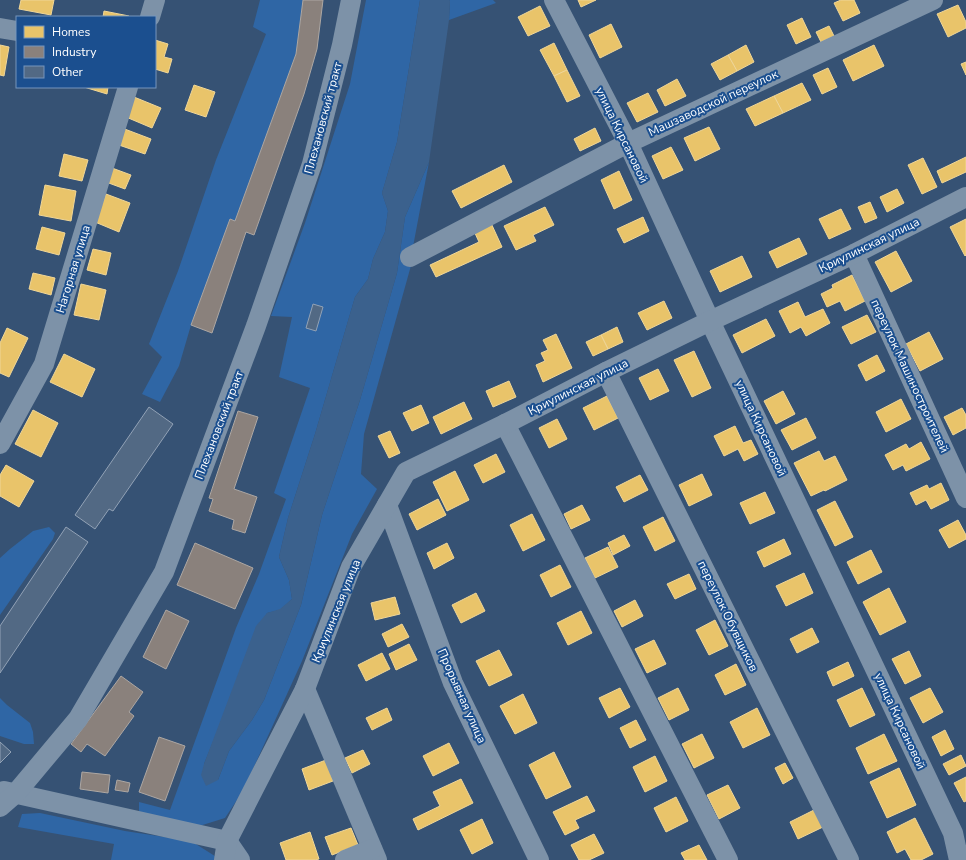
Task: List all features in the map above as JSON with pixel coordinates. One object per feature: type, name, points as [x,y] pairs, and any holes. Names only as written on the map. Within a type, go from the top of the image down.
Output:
[{"type":"street","points":[[150,16],[155,0]]},
{"type":"street","name":"Плехановский тракт","points":[[0,807],[8,792],[78,719],[164,572],[256,326],[312,164],[342,45],[351,0]]},
{"type":"street","name":"улица Кирсановой","points":[[554,0],[628,143],[710,321],[953,833],[959,860]]},
{"type":"street","name":"Машзаводской переулок","points":[[410,257],[628,143],[933,0]]},
{"type":"street","points":[[0,28],[16,31]]},
{"type":"street","name":"Нагорная улица","points":[[0,444],[44,364],[128,88]]},
{"type":"street","name":"Криулинская улица","points":[[226,850],[305,689],[351,567],[406,472],[710,321],[854,254],[966,197]]},
{"type":"street","name":"переулок Машиностроителей","points":[[854,254],[966,498]]},
{"type":"street","name":"переулок Обувщиков","points":[[606,372],[849,860]]},
{"type":"street","points":[[505,424],[728,860]]},
{"type":"street","name":"Прорывная улица","points":[[387,505],[453,683],[539,860]]},
{"type":"street","points":[[305,689],[375,855],[345,860]]},
{"type":"street","points":[[8,792],[226,850],[240,860]]},
{"type":"shaded area","points":[[260,0],[303,0],[296,54],[235,221],[230,219],[191,325],[179,366],[160,402],[142,394],[162,357],[149,344],[178,271],[216,160],[266,34],[253,27]]},
{"type":"shaded area","points":[[366,0],[420,0],[397,142],[382,193],[388,211],[385,232],[373,259],[368,279],[355,297],[315,434],[288,518],[279,557],[289,580],[292,599],[280,610],[267,613],[204,764],[218,780],[229,751],[252,720],[264,700],[301,605],[322,515],[360,400],[397,273],[405,217],[429,162],[412,252],[412,262],[364,434],[361,474],[377,489],[352,534],[302,661],[243,791],[225,818],[196,827],[139,816],[139,802],[170,810],[236,628],[259,574],[286,499],[274,493],[310,388],[279,377],[292,317],[271,316],[305,223],[350,84]]},
{"type":"shaded area","points":[[420,0],[450,1],[449,20],[429,162],[405,217],[397,273],[360,400],[322,515],[301,605],[264,700],[252,720],[229,751],[218,780],[206,786],[201,775],[204,764],[256,626],[267,613],[280,609],[292,599],[289,580],[279,557],[288,518],[315,434],[355,297],[368,279],[373,259],[385,232],[388,211],[382,193],[397,142]]},
{"type":"shaded area","points":[[449,0],[493,0],[496,3],[449,20]]},
{"type":"shaded area","points":[[49,527],[55,533],[53,539],[0,615],[0,558],[33,531]]},
{"type":"shaded area","points":[[0,698],[30,723],[33,732],[34,744],[24,744],[0,736]]},
{"type":"shaded area","points":[[40,813],[125,831],[191,841],[218,858],[218,860],[111,860],[114,844],[18,827],[22,814]]},
{"type":"building: Homes","points":[[21,0],[54,0],[51,15],[19,9]]},
{"type":"building: Homes","points":[[578,0],[596,0],[581,7]]},
{"type":"building: Homes","points":[[841,0],[854,0],[860,13],[843,21],[834,3]]},
{"type":"building: Homes","points":[[958,5],[966,22],[966,28],[948,37],[937,14]]},
{"type":"building: Homes","points":[[540,6],[550,26],[528,36],[518,17]]},
{"type":"building: Homes","points":[[104,11],[129,16],[103,16]]},
{"type":"building: Homes","points":[[802,18],[811,37],[796,44],[787,25]]},
{"type":"building: Homes","points":[[611,24],[622,47],[600,58],[589,35]]},
{"type":"building: Homes","points":[[829,26],[834,36],[821,42],[816,32]]},
{"type":"building: Homes","points":[[156,40],[168,44],[164,57],[172,59],[168,73],[156,69]]},
{"type":"building: Homes","points":[[554,43],[567,70],[554,76],[540,50]]},
{"type":"building: Homes","points":[[0,45],[9,47],[4,76],[0,75]]},
{"type":"building: Homes","points":[[746,45],[754,62],[737,71],[728,55]]},
{"type":"building: Homes","points":[[874,45],[884,66],[853,81],[843,60]]},
{"type":"building: Homes","points":[[728,55],[737,71],[720,80],[711,64]]},
{"type":"building: Homes","points":[[966,62],[966,75],[961,64]]},
{"type":"building: Homes","points":[[828,68],[837,87],[822,94],[813,75]]},
{"type":"building: Homes","points":[[567,70],[580,96],[567,102],[554,76]]},
{"type":"building: Homes","points":[[677,79],[686,96],[665,106],[657,90]]},
{"type":"building: Homes","points":[[802,83],[811,100],[783,113],[774,96]]},
{"type":"building: Homes","points":[[194,85],[215,92],[206,117],[185,110]]},
{"type":"building: Homes","points":[[87,88],[108,88],[107,94]]},
{"type":"building: Homes","points":[[648,93],[658,112],[637,122],[627,103]]},
{"type":"building: Homes","points":[[774,96],[783,113],[755,126],[746,109]]},
{"type":"building: Homes","points":[[134,97],[161,108],[152,128],[126,117]]},
{"type":"building: Homes","points":[[709,127],[720,149],[695,161],[684,138]]},
{"type":"building: Homes","points":[[122,128],[151,139],[145,154],[116,144]]},
{"type":"building: Homes","points":[[595,128],[601,141],[580,151],[574,139]]},
{"type":"building: Homes","points":[[671,147],[683,170],[663,179],[652,156]]},
{"type":"building: Homes","points":[[64,154],[88,160],[82,181],[59,176]]},
{"type":"building: Homes","points":[[966,157],[966,172],[942,183],[937,171]]},
{"type":"building: Homes","points":[[923,158],[937,187],[922,194],[908,165]]},
{"type":"building: Homes","points":[[504,165],[512,182],[461,208],[452,191]]},
{"type":"building: Homes","points":[[112,168],[131,175],[125,189],[106,182]]},
{"type":"building: Homes","points":[[619,171],[632,200],[614,209],[601,180]]},
{"type":"building: Homes","points":[[45,185],[76,191],[71,221],[39,215]]},
{"type":"building: Homes","points":[[897,189],[904,203],[887,212],[880,197]]},
{"type":"building: Homes","points":[[106,194],[130,203],[119,232],[95,222]]},
{"type":"building: Homes","points":[[870,202],[877,218],[865,223],[858,207]]},
{"type":"building: Homes","points":[[545,207],[554,225],[533,235],[536,241],[516,250],[504,226]]},
{"type":"building: Homes","points":[[841,209],[851,229],[829,239],[819,219]]},
{"type":"building: Homes","points":[[643,217],[649,231],[624,243],[617,229]]},
{"type":"building: Homes","points":[[966,219],[966,255],[965,256],[950,227]]},
{"type":"building: Homes","points":[[491,223],[502,247],[436,277],[430,265],[479,242],[474,231]]},
{"type":"building: Homes","points":[[42,227],[65,233],[59,255],[36,249]]},
{"type":"building: Homes","points":[[799,238],[807,254],[777,268],[769,252]]},
{"type":"building: Homes","points":[[93,249],[111,253],[106,275],[87,270]]},
{"type":"building: Homes","points":[[896,251],[912,281],[891,292],[875,262]]},
{"type":"building: Homes","points":[[742,256],[752,277],[720,292],[710,271]]},
{"type":"building: Homes","points":[[33,273],[55,278],[51,295],[29,289]]},
{"type":"building: Homes","points":[[852,275],[865,301],[845,311],[840,301],[827,307],[821,294],[833,288],[832,285]]},
{"type":"building: Homes","points":[[81,284],[106,290],[99,320],[74,315]]},
{"type":"building: Homes","points":[[664,301],[672,318],[647,330],[638,313]]},
{"type":"building: Homes","points":[[798,302],[805,317],[823,309],[830,323],[806,336],[801,327],[790,333],[779,311]]},
{"type":"building: Homes","points":[[867,315],[876,332],[851,344],[842,327]]},
{"type":"building: Homes","points":[[766,319],[775,336],[742,353],[733,335]]},
{"type":"building: Homes","points":[[617,327],[623,342],[608,349],[601,335]]},
{"type":"building: Homes","points":[[7,328],[28,338],[9,377],[0,373],[0,343]]},
{"type":"building: Homes","points":[[929,332],[943,359],[920,371],[906,344]]},
{"type":"building: Homes","points":[[556,334],[572,368],[543,382],[536,365],[545,361],[541,353],[548,350],[543,340]]},
{"type":"building: Homes","points":[[601,335],[608,349],[593,356],[586,342]]},
{"type":"building: Homes","points":[[694,351],[711,388],[692,397],[674,360]]},
{"type":"building: Homes","points":[[64,354],[95,369],[82,397],[50,382]]},
{"type":"building: Homes","points":[[877,355],[885,371],[866,381],[858,365]]},
{"type":"building: Homes","points":[[658,369],[669,391],[650,400],[639,378]]},
{"type":"building: Homes","points":[[509,381],[516,397],[493,407],[486,391]]},
{"type":"building: Homes","points":[[783,391],[795,414],[776,424],[764,401]]},
{"type":"building: Homes","points":[[607,396],[618,418],[594,430],[583,408]]},
{"type":"building: Homes","points":[[901,399],[911,419],[886,432],[876,412]]},
{"type":"building: Homes","points":[[464,402],[472,419],[441,434],[433,417]]},
{"type":"building: Homes","points":[[421,405],[429,423],[412,431],[403,413]]},
{"type":"building: Homes","points":[[962,408],[966,415],[966,428],[953,435],[944,417]]},
{"type":"building: Homes","points":[[33,410],[58,423],[41,457],[15,444]]},
{"type":"building: Homes","points":[[806,418],[816,438],[792,450],[781,430]]},
{"type":"building: Homes","points":[[557,419],[567,439],[549,448],[539,428]]},
{"type":"building: Homes","points":[[735,426],[743,443],[751,440],[758,454],[744,461],[738,449],[724,456],[714,436]]},
{"type":"building: Homes","points":[[390,431],[400,453],[389,458],[378,436]]},
{"type":"building: Homes","points":[[921,442],[930,459],[906,471],[903,465],[893,470],[885,455],[906,444],[909,449]]},
{"type":"building: Homes","points":[[819,451],[824,461],[835,456],[847,480],[811,496],[794,463]]},
{"type":"building: Homes","points":[[496,454],[505,472],[483,483],[474,465]]},
{"type":"building: Homes","points":[[6,465],[34,481],[19,507],[0,496],[0,475]]},
{"type":"building: Homes","points":[[455,471],[469,500],[447,511],[433,482]]},
{"type":"building: Homes","points":[[702,474],[712,495],[689,506],[679,485]]},
{"type":"building: Homes","points":[[640,475],[648,490],[624,502],[616,487]]},
{"type":"building: Homes","points":[[941,483],[949,500],[931,509],[926,500],[916,505],[910,493],[927,485],[929,489]]},
{"type":"building: Homes","points":[[765,492],[775,513],[750,524],[740,503]]},
{"type":"building: Homes","points":[[438,499],[446,515],[417,530],[409,514]]},
{"type":"building: Homes","points":[[835,501],[853,537],[835,546],[817,510]]},
{"type":"building: Homes","points":[[582,505],[590,520],[571,529],[564,514]]},
{"type":"building: Homes","points":[[532,514],[545,540],[523,551],[510,525]]},
{"type":"building: Homes","points":[[663,517],[675,541],[655,551],[643,527]]},
{"type":"building: Homes","points":[[958,520],[966,535],[966,539],[949,548],[939,530]]},
{"type":"building: Homes","points":[[624,535],[630,546],[613,555],[608,543]]},
{"type":"building: Homes","points":[[784,539],[791,554],[764,567],[757,552]]},
{"type":"building: Homes","points":[[447,543],[454,558],[434,569],[427,553]]},
{"type":"building: Homes","points":[[608,547],[618,567],[595,578],[585,558]]},
{"type":"building: Homes","points":[[871,550],[882,572],[858,584],[847,562]]},
{"type":"building: Homes","points":[[560,565],[571,587],[551,597],[540,575]]},
{"type":"building: Homes","points":[[804,573],[813,593],[786,606],[776,586]]},
{"type":"building: Homes","points":[[689,574],[696,589],[675,599],[667,584]]},
{"type":"building: Homes","points":[[889,588],[906,622],[880,635],[863,602]]},
{"type":"building: Homes","points":[[476,593],[485,611],[461,623],[452,605]]},
{"type":"building: Homes","points":[[395,597],[400,614],[375,620],[371,603]]},
{"type":"building: Homes","points":[[635,600],[643,616],[622,627],[614,611]]},
{"type":"building: Homes","points":[[581,611],[592,633],[568,645],[557,623]]},
{"type":"building: Homes","points":[[715,620],[728,646],[709,655],[696,630]]},
{"type":"building: Homes","points":[[402,624],[409,637],[388,647],[382,634]]},
{"type":"building: Homes","points":[[812,628],[819,642],[797,653],[790,639]]},
{"type":"building: Homes","points":[[654,640],[666,664],[647,673],[635,649]]},
{"type":"building: Homes","points":[[409,644],[417,660],[396,670],[389,654]]},
{"type":"building: Homes","points":[[499,650],[512,675],[489,686],[476,661]]},
{"type":"building: Homes","points":[[909,651],[921,676],[905,684],[892,659]]},
{"type":"building: Homes","points":[[382,653],[390,669],[366,681],[358,665]]},
{"type":"building: Homes","points":[[848,662],[854,676],[833,686],[827,672]]},
{"type":"building: Homes","points":[[736,664],[746,685],[725,695],[715,675]]},
{"type":"building: Homes","points":[[620,688],[630,707],[609,718],[599,698]]},
{"type":"building: Homes","points":[[678,688],[689,710],[669,720],[658,698]]},
{"type":"building: Homes","points":[[862,688],[875,715],[850,727],[837,700]]},
{"type":"building: Homes","points":[[930,688],[943,712],[923,723],[910,698]]},
{"type":"building: Homes","points":[[523,694],[537,723],[515,734],[500,706]]},
{"type":"building: Homes","points":[[387,708],[392,720],[372,730],[366,718]]},
{"type":"building: Homes","points":[[757,708],[770,735],[743,748],[730,722]]},
{"type":"building: Homes","points":[[636,720],[646,740],[630,748],[620,728]]},
{"type":"building: Homes","points":[[945,730],[954,749],[941,756],[932,737]]},
{"type":"building: Homes","points":[[702,734],[714,758],[694,768],[682,744]]},
{"type":"building: Homes","points":[[884,734],[897,761],[868,774],[856,748]]},
{"type":"building: Homes","points":[[449,743],[459,763],[433,776],[423,756]]},
{"type":"building: Homes","points":[[363,750],[370,764],[352,773],[345,758]]},
{"type":"building: Homes","points":[[554,752],[571,787],[546,799],[529,765]]},
{"type":"building: Homes","points":[[961,755],[966,766],[949,775],[943,764]]},
{"type":"building: Homes","points":[[655,756],[667,781],[645,792],[633,767]]},
{"type":"building: Homes","points":[[326,760],[333,781],[309,790],[302,769]]},
{"type":"building: Homes","points":[[785,763],[793,778],[783,784],[775,768]]},
{"type":"building: Homes","points":[[899,768],[916,805],[887,818],[870,782]]},
{"type":"building: Homes","points":[[966,777],[966,801],[964,802],[954,783]]},
{"type":"building: Homes","points":[[461,779],[473,803],[418,830],[413,819],[440,806],[433,792]]},
{"type":"building: Homes","points":[[728,785],[740,808],[719,819],[707,795]]},
{"type":"building: Homes","points":[[587,796],[595,811],[575,820],[579,828],[565,835],[553,812]]},
{"type":"building: Homes","points":[[676,797],[688,821],[666,832],[654,808]]},
{"type":"building: Homes","points":[[814,810],[823,827],[798,839],[790,822]]},
{"type":"building: Homes","points":[[915,818],[933,854],[921,860],[911,860],[905,849],[897,853],[887,832]]},
{"type":"building: Homes","points":[[482,819],[493,843],[472,854],[460,830]]},
{"type":"building: Homes","points":[[351,828],[358,845],[332,855],[325,837]]},
{"type":"building: Homes","points":[[310,832],[319,859],[286,860],[280,843]]},
{"type":"building: Homes","points":[[594,834],[604,853],[589,860],[579,860],[571,845]]},
{"type":"building: Homes","points":[[699,845],[707,860],[685,860],[681,853]]},
{"type":"building: Industry","points":[[303,0],[323,0],[317,49],[304,94],[254,235],[246,232],[212,333],[191,325],[230,219],[235,221],[296,54]]},
{"type":"building: Industry","points":[[238,411],[258,417],[234,489],[257,497],[245,533],[232,529],[234,520],[209,511],[213,499],[209,498]]},
{"type":"building: Industry","points":[[195,543],[253,568],[235,609],[177,585]]},
{"type":"building: Industry","points":[[166,610],[189,621],[166,669],[143,657]]},
{"type":"building: Industry","points":[[121,676],[143,692],[129,712],[134,716],[105,756],[87,744],[81,752],[71,744]]},
{"type":"building: Industry","points":[[159,737],[185,746],[165,801],[139,792]]},
{"type":"building: Industry","points":[[82,772],[110,775],[108,793],[80,789]]},
{"type":"building: Industry","points":[[117,780],[130,783],[128,792],[115,790]]},
{"type":"building: Other","points":[[313,304],[323,307],[316,331],[306,328]]},
{"type":"building: Other","points":[[149,407],[173,424],[113,511],[109,509],[95,529],[75,515]]},
{"type":"building: Other","points":[[66,527],[88,542],[0,673],[0,626]]},
{"type":"building: Other","points":[[0,742],[11,752],[0,763]]}]
